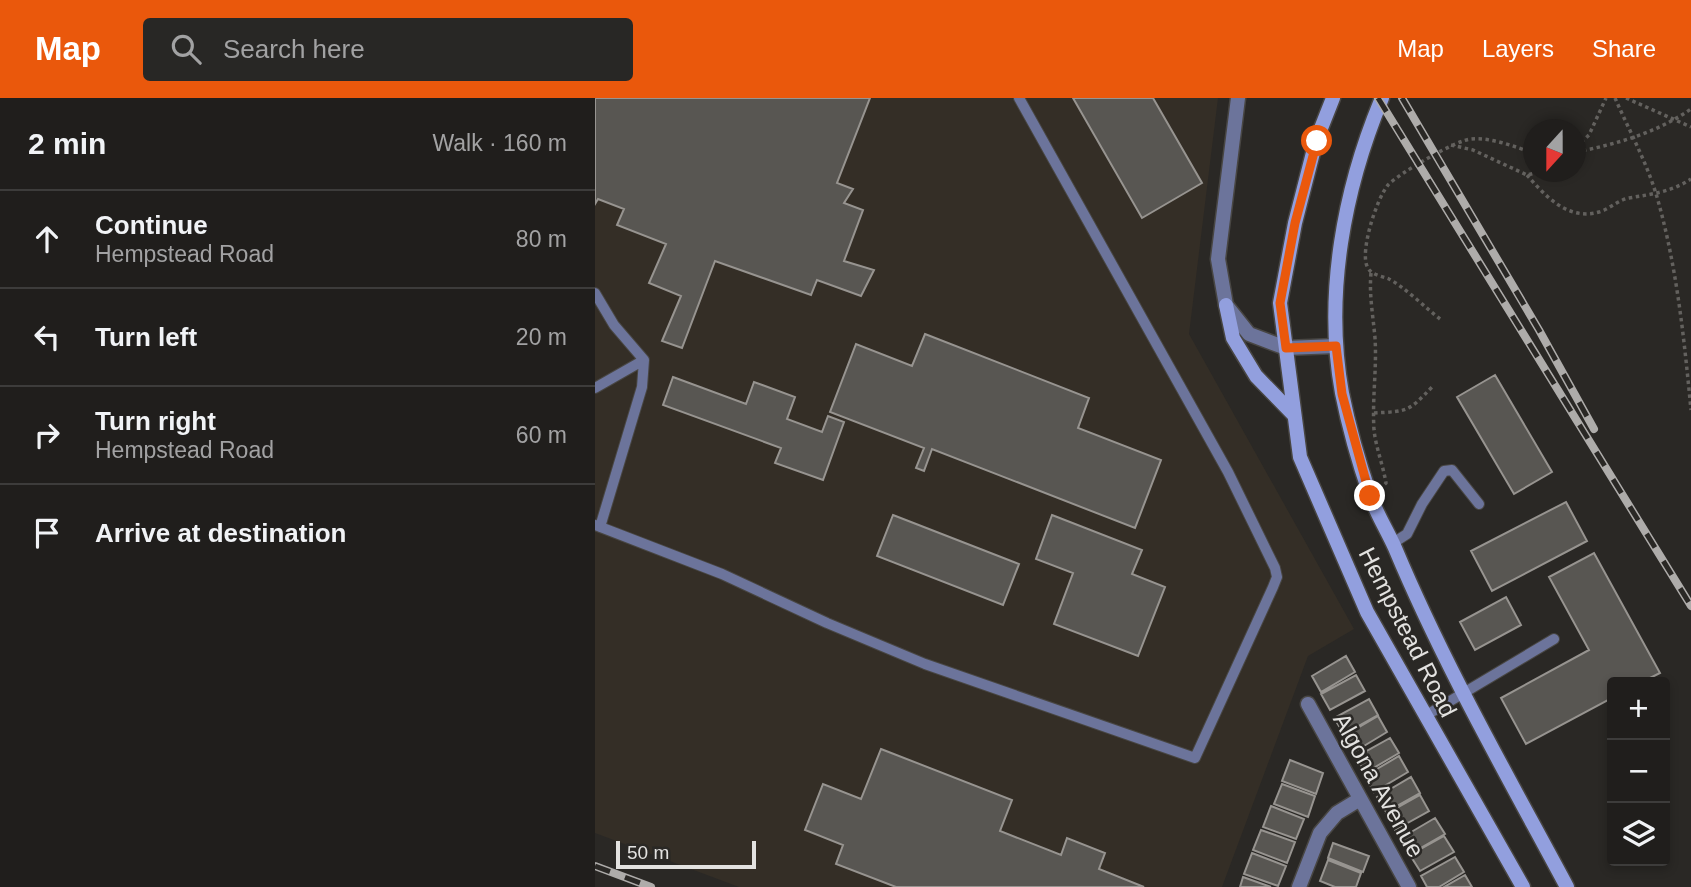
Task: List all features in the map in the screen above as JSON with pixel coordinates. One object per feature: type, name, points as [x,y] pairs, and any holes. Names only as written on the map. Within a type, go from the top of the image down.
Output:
[{"type":"main road","name":"Hempstead Road","points":[[1333,98],[1317,141],[1295,223],[1280,303],[1300,457],[1362,600],[1523,887]]},
{"type":"main road","name":"Hempstead Road","points":[[1382,98],[1371,124],[1345,214],[1336,296],[1336,346],[1342,394],[1370,496],[1462,694],[1567,887]]},
{"type":"main road","points":[[1226,304],[1233,338],[1256,376],[1294,415]]},
{"type":"street","points":[[1238,98],[1218,259],[1226,304],[1249,334],[1286,348],[1336,346]]},
{"type":"street","name":"Algona Avenue","points":[[1308,704],[1409,887]]},
{"type":"street","points":[[1299,887],[1320,832],[1337,813],[1360,799]]},
{"type":"lane","points":[[595,293],[614,325],[644,360],[642,387],[598,526],[722,574],[925,664],[1195,758],[1273,587],[1277,577],[1275,568],[1228,472],[1019,98]]},
{"type":"lane","points":[[595,388],[644,360]]},
{"type":"lane","points":[[1393,543],[1407,534],[1422,504],[1444,471],[1452,470],[1479,504]]},
{"type":"lane","points":[[1425,716],[1554,639]]},
{"type":"path","points":[[1586,138],[1606,98]]},
{"type":"path","points":[[1615,98],[1656,195],[1671,252],[1683,322],[1691,410]]},
{"type":"path","points":[[1626,98],[1691,127]]},
{"type":"path","points":[[1586,147],[1632,138],[1674,121],[1691,108]]},
{"type":"path","points":[[1440,319],[1392,281],[1371,273],[1366,266],[1367,244],[1382,194],[1390,183],[1449,145],[1472,138],[1523,149]]},
{"type":"path","points":[[1449,145],[1473,150],[1523,173]]},
{"type":"path","points":[[1534,182],[1567,211],[1580,215],[1600,212],[1625,198],[1656,195],[1691,179]]},
{"type":"path","points":[[1370,496],[1386,483],[1376,442],[1371,273]]},
{"type":"path","points":[[1374,413],[1399,412],[1413,408],[1433,386]]},
{"type":"shaded area","points":[[595,98],[1218,98],[1189,334],[1354,629],[1308,656],[1222,887],[739,887],[595,833]]},
{"type":"building","points":[[595,98],[870,98],[837,183],[853,189],[844,203],[863,210],[844,261],[874,270],[861,296],[817,280],[811,295],[715,261],[682,348],[662,341],[681,296],[649,283],[666,244],[617,225],[624,209],[598,199],[595,204]]},
{"type":"building","points":[[1073,98],[1153,98],[1202,183],[1142,218]]},
{"type":"building","points":[[925,334],[1089,398],[1078,428],[1161,460],[1135,528],[932,449],[924,471],[916,468],[924,448],[830,412],[856,344],[912,366]]},
{"type":"building","points":[[1495,375],[1552,472],[1514,494],[1457,397]]},
{"type":"building","points":[[673,377],[746,404],[754,382],[795,397],[787,419],[822,432],[828,416],[844,422],[823,480],[775,463],[781,448],[663,405]]},
{"type":"building","points":[[1566,502],[1587,541],[1492,591],[1471,551]]},
{"type":"building","points":[[893,515],[1019,564],[1003,605],[877,556]]},
{"type":"building","points":[[1052,515],[1142,550],[1132,574],[1165,587],[1138,656],[1054,624],[1073,573],[1036,559]]},
{"type":"building","points":[[1594,553],[1660,673],[1652,677],[1607,677],[1607,701],[1526,744],[1501,698],[1589,650],[1549,577]]},
{"type":"building","points":[[1506,597],[1521,625],[1475,650],[1460,622]]},
{"type":"building","points":[[1346,656],[1355,672],[1321,692],[1312,676]]},
{"type":"building","points":[[1356,675],[1365,691],[1330,710],[1321,694]]},
{"type":"building","points":[[1369,699],[1378,715],[1344,734],[1334,718]]},
{"type":"building","points":[[1378,716],[1387,732],[1354,752],[1344,736]]},
{"type":"building","points":[[1390,738],[1399,753],[1365,773],[1356,757]]},
{"type":"building","points":[[881,749],[1012,800],[1000,831],[1061,855],[1067,838],[1105,853],[1099,869],[1144,887],[896,887],[836,864],[843,845],[805,830],[823,784],[861,799]]},
{"type":"building","points":[[1399,756],[1408,772],[1374,792],[1365,776]]},
{"type":"building","points":[[1290,760],[1323,773],[1316,794],[1282,781]]},
{"type":"building","points":[[1411,777],[1420,793],[1386,812],[1377,797]]},
{"type":"building","points":[[1282,784],[1315,796],[1308,817],[1274,804]]},
{"type":"building","points":[[1420,795],[1429,811],[1395,830],[1386,814]]},
{"type":"building","points":[[1271,806],[1304,819],[1296,839],[1263,827]]},
{"type":"building","points":[[1435,818],[1445,834],[1410,854],[1401,838]]},
{"type":"building","points":[[1261,830],[1295,842],[1287,863],[1253,850]]},
{"type":"building","points":[[1444,836],[1454,852],[1420,871],[1410,855]]},
{"type":"building","points":[[1333,843],[1369,856],[1363,872],[1328,858]]},
{"type":"building","points":[[1252,853],[1286,866],[1278,886],[1244,874]]},
{"type":"building","points":[[1455,857],[1464,872],[1439,887],[1427,887],[1421,876]]},
{"type":"building","points":[[1328,860],[1361,873],[1356,887],[1335,887],[1320,881]]},
{"type":"building","points":[[1465,875],[1472,887],[1444,887]]},
{"type":"building","points":[[1243,877],[1271,887],[1240,887]]},
{"type":"railway","points":[[1378,98],[1691,606]]},
{"type":"railway","points":[[1402,98],[1594,429]]},
{"type":"railway","points":[[595,866],[651,887]]},
{"type":"route","points":[[1317,141],[1295,223],[1280,303],[1286,348],[1336,346],[1342,394],[1370,496]]}]
